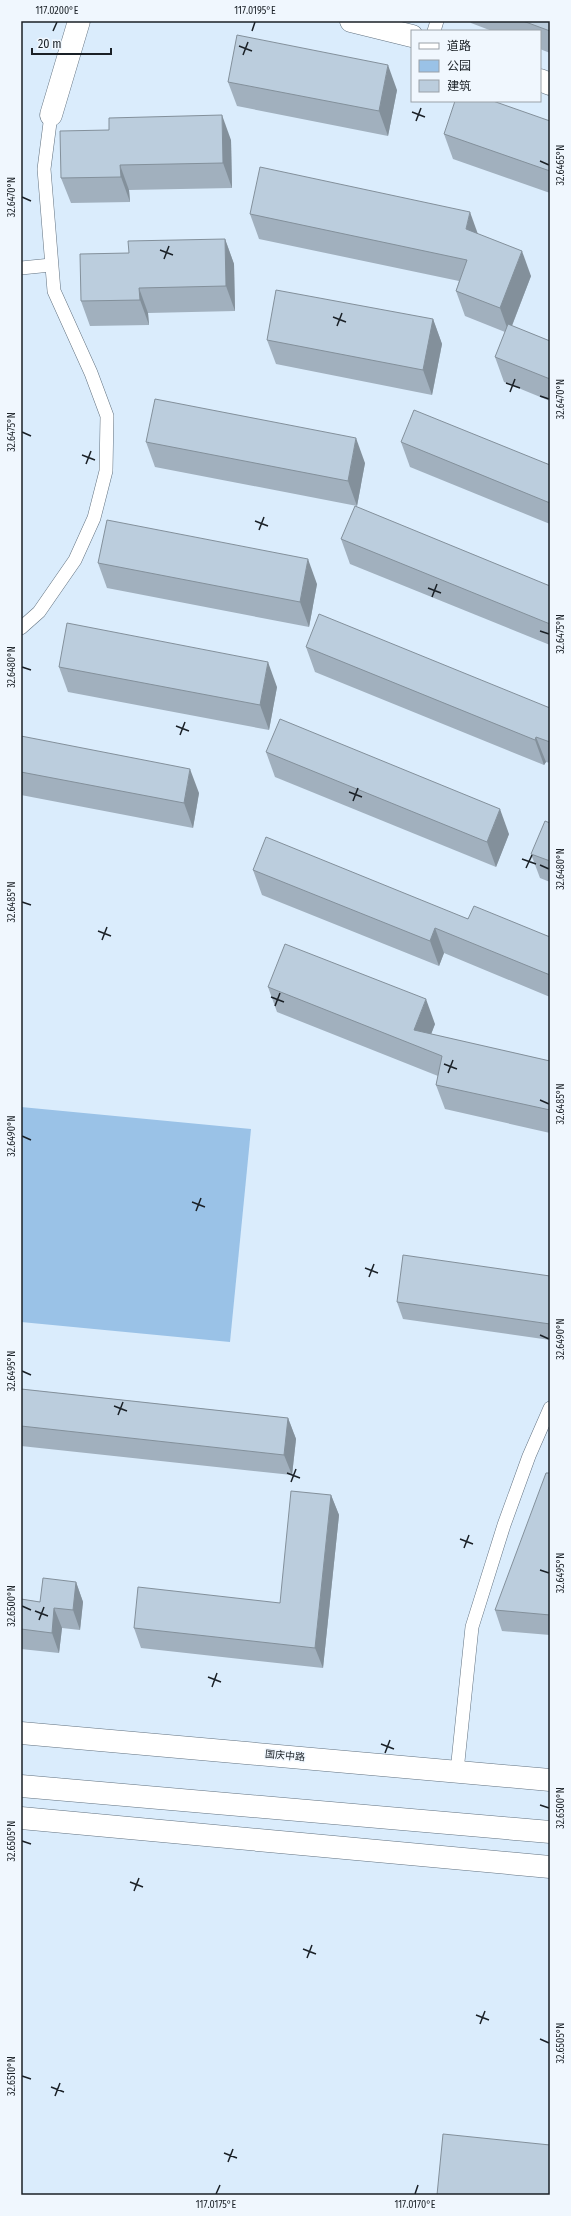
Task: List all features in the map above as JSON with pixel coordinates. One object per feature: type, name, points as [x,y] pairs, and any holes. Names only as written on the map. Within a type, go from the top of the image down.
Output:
[{"type":"main road","points":[[51,115],[79,21]]},
{"type":"main road","points":[[351,21],[411,36]]},
{"type":"main road","name":"国庆中路","points":[[21,1733],[550,1780]]},
{"type":"main road","points":[[21,1786],[550,1832]]},
{"type":"main road","points":[[21,1818],[550,1867]]},
{"type":"lane","points":[[21,628],[39,612],[75,560],[94,518],[106,471],[107,416],[91,373],[54,291],[44,169],[51,115]]},
{"type":"lane","points":[[21,268],[51,265]]},
{"type":"lane","points":[[457,1771],[472,1627],[504,1525],[529,1456],[550,1408]]},
{"type":"green space","points":[[21,1107],[251,1129],[230,1342],[21,1322]]},
{"type":"building","points":[[523,21],[550,21],[550,31]]},
{"type":"building","points":[[237,35],[388,65],[379,111],[228,82]]},
{"type":"building","points":[[455,102],[496,102],[550,121],[550,171],[444,134]]},
{"type":"building","points":[[222,115],[223,163],[120,165],[121,177],[61,178],[60,131],[109,130],[109,118]]},
{"type":"building","points":[[260,167],[470,212],[466,229],[522,251],[500,308],[456,291],[467,260],[250,214]]},
{"type":"building","points":[[225,239],[226,286],[139,288],[140,300],[81,301],[80,254],[129,253],[128,241]]},
{"type":"building","points":[[276,290],[433,319],[423,370],[267,340]]},
{"type":"building","points":[[508,324],[550,341],[550,379],[495,357]]},
{"type":"building","points":[[155,399],[356,438],[348,481],[146,442]]},
{"type":"building","points":[[414,410],[550,465],[550,503],[401,442]]},
{"type":"building","points":[[355,506],[550,586],[550,624],[341,539]]},
{"type":"building","points":[[107,520],[308,559],[300,602],[98,563]]},
{"type":"building","points":[[319,614],[550,708],[550,742],[536,737],[535,740],[306,647]]},
{"type":"building","points":[[67,623],[268,662],[260,705],[59,667]]},
{"type":"building","points":[[280,719],[500,809],[487,842],[266,752]]},
{"type":"building","points":[[21,736],[190,769],[184,803],[21,772]]},
{"type":"building","points":[[545,821],[550,823],[550,861],[531,854]]},
{"type":"building","points":[[266,837],[468,919],[474,906],[550,937],[550,975],[435,928],[430,941],[253,870]]},
{"type":"building","points":[[285,944],[426,999],[414,1030],[550,1061],[550,1110],[436,1085],[442,1056],[268,987]]},
{"type":"building","points":[[403,1255],[550,1276],[550,1324],[397,1302]]},
{"type":"building","points":[[21,1389],[288,1418],[284,1455],[21,1426]]},
{"type":"building","points":[[546,1473],[550,1473],[550,1615],[495,1610]]},
{"type":"building","points":[[291,1491],[331,1495],[315,1648],[134,1628],[138,1587],[280,1603]]},
{"type":"building","points":[[43,1578],[76,1582],[73,1610],[54,1608],[52,1633],[21,1629],[21,1599],[40,1602]]},
{"type":"building","points":[[443,2134],[550,2145],[550,2195],[437,2195]]}]
